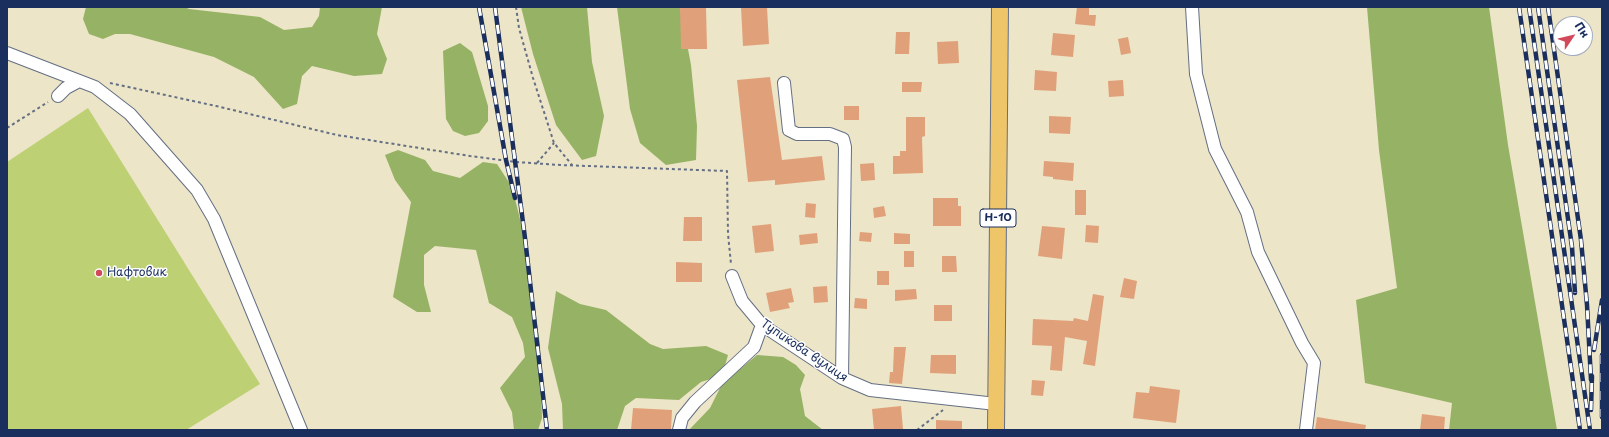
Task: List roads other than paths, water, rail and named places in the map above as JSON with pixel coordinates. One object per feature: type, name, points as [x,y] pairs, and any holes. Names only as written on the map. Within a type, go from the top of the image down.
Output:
[{"type":"main road","name":"Н-10","points":[[996,430],[1000,7]]},
{"type":"street","points":[[1192,7],[1196,74],[1215,149],[1247,212],[1261,259],[1302,343],[1314,363],[1306,430]]},
{"type":"street","points":[[7,53],[95,87],[130,114],[197,190],[214,219],[301,430]]},
{"type":"street","points":[[58,96],[66,88],[79,81]]},
{"type":"street","points":[[784,83],[789,130],[797,134],[830,134],[843,139],[845,147],[842,378]]},
{"type":"street","name":"Тупикова вулиця","points":[[732,276],[742,301],[762,325],[842,378],[870,390],[996,404]]},
{"type":"street","points":[[679,430],[682,418],[695,402],[754,347],[762,325]]},
{"type":"railway","points":[[479,7],[506,160],[515,198]]},
{"type":"railway","points":[[495,7],[525,238],[547,430]]},
{"type":"railway","points":[[1519,7],[1580,430]]},
{"type":"railway","points":[[1529,7],[1590,430]]},
{"type":"railway","points":[[1538,7],[1572,247],[1575,293]]},
{"type":"railway","points":[[1548,7],[1581,240],[1587,305],[1591,380]]},
{"type":"railway","points":[[1594,350],[1602,300]]},
{"type":"railway","points":[[1602,355],[1602,417]]},
{"type":"railway","points":[[1591,410],[1592,376]]},
{"type":"place","name":"Нафтовик","points":[[99,273]]}]
